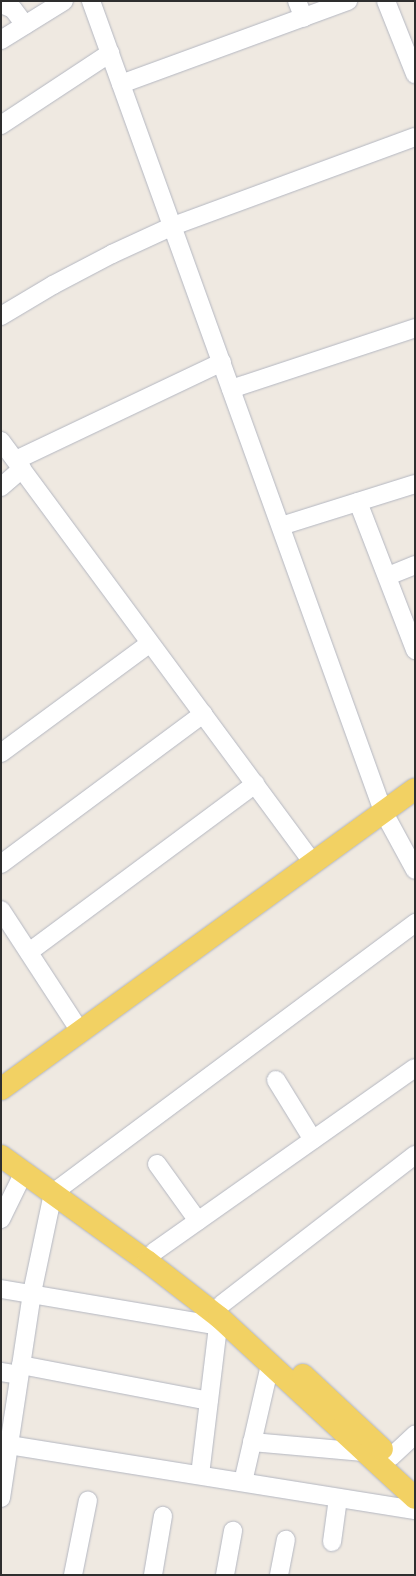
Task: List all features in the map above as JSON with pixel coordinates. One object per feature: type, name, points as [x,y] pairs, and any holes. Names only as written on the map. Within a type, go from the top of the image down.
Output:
[{"type":"main road","points":[[1,1089],[415,789]]},
{"type":"main road","points":[[1,1139],[270,1365],[415,1498]]},
{"type":"main road","points":[[1,1156],[24,1172],[58,1188],[154,1252],[222,1304],[256,1331],[415,1478]]},
{"type":"street","points":[[1,40],[64,1]]},
{"type":"street","points":[[92,1],[383,811],[415,870]]},
{"type":"street","points":[[122,84],[300,9],[348,1]]},
{"type":"street","points":[[386,1],[415,74]]},
{"type":"street","points":[[1,4],[13,9],[25,25]]},
{"type":"street","points":[[1,124],[110,53]]},
{"type":"street","points":[[1,316],[103,258],[173,226],[415,137]]},
{"type":"street","points":[[231,389],[415,328]]},
{"type":"street","points":[[1,487],[19,464],[222,362]]},
{"type":"street","points":[[1,441],[313,863]]},
{"type":"street","points":[[280,526],[415,484]]},
{"type":"street","points":[[358,502],[415,650]]},
{"type":"street","points":[[388,576],[415,565]]},
{"type":"street","points":[[1,753],[150,643]]},
{"type":"street","points":[[1,864],[203,714]]},
{"type":"street","points":[[29,952],[254,784]]},
{"type":"street","points":[[1,910],[80,1031]]},
{"type":"street","points":[[1,1498],[6,1453],[32,1293],[58,1188],[415,923]]},
{"type":"street","points":[[154,1252],[415,1068]]},
{"type":"street","points":[[276,1080],[313,1140]]},
{"type":"street","points":[[222,1304],[415,1155]]},
{"type":"street","points":[[157,1164],[198,1221]]},
{"type":"street","points":[[1,1219],[24,1172]]},
{"type":"street","points":[[1,1289],[225,1327],[209,1401],[200,1476]]},
{"type":"street","points":[[243,1482],[270,1365]]},
{"type":"street","points":[[1,1372],[20,1370],[209,1401]]},
{"type":"street","points":[[391,1457],[415,1435]]},
{"type":"street","points":[[252,1442],[364,1452]]},
{"type":"street","points":[[6,1453],[200,1476],[415,1510]]},
{"type":"street","points":[[332,1542],[338,1498]]},
{"type":"street","points":[[73,1575],[88,1500]]},
{"type":"street","points":[[154,1575],[163,1516]]},
{"type":"street","points":[[225,1575],[233,1531]]},
{"type":"street","points":[[279,1575],[286,1540]]}]
